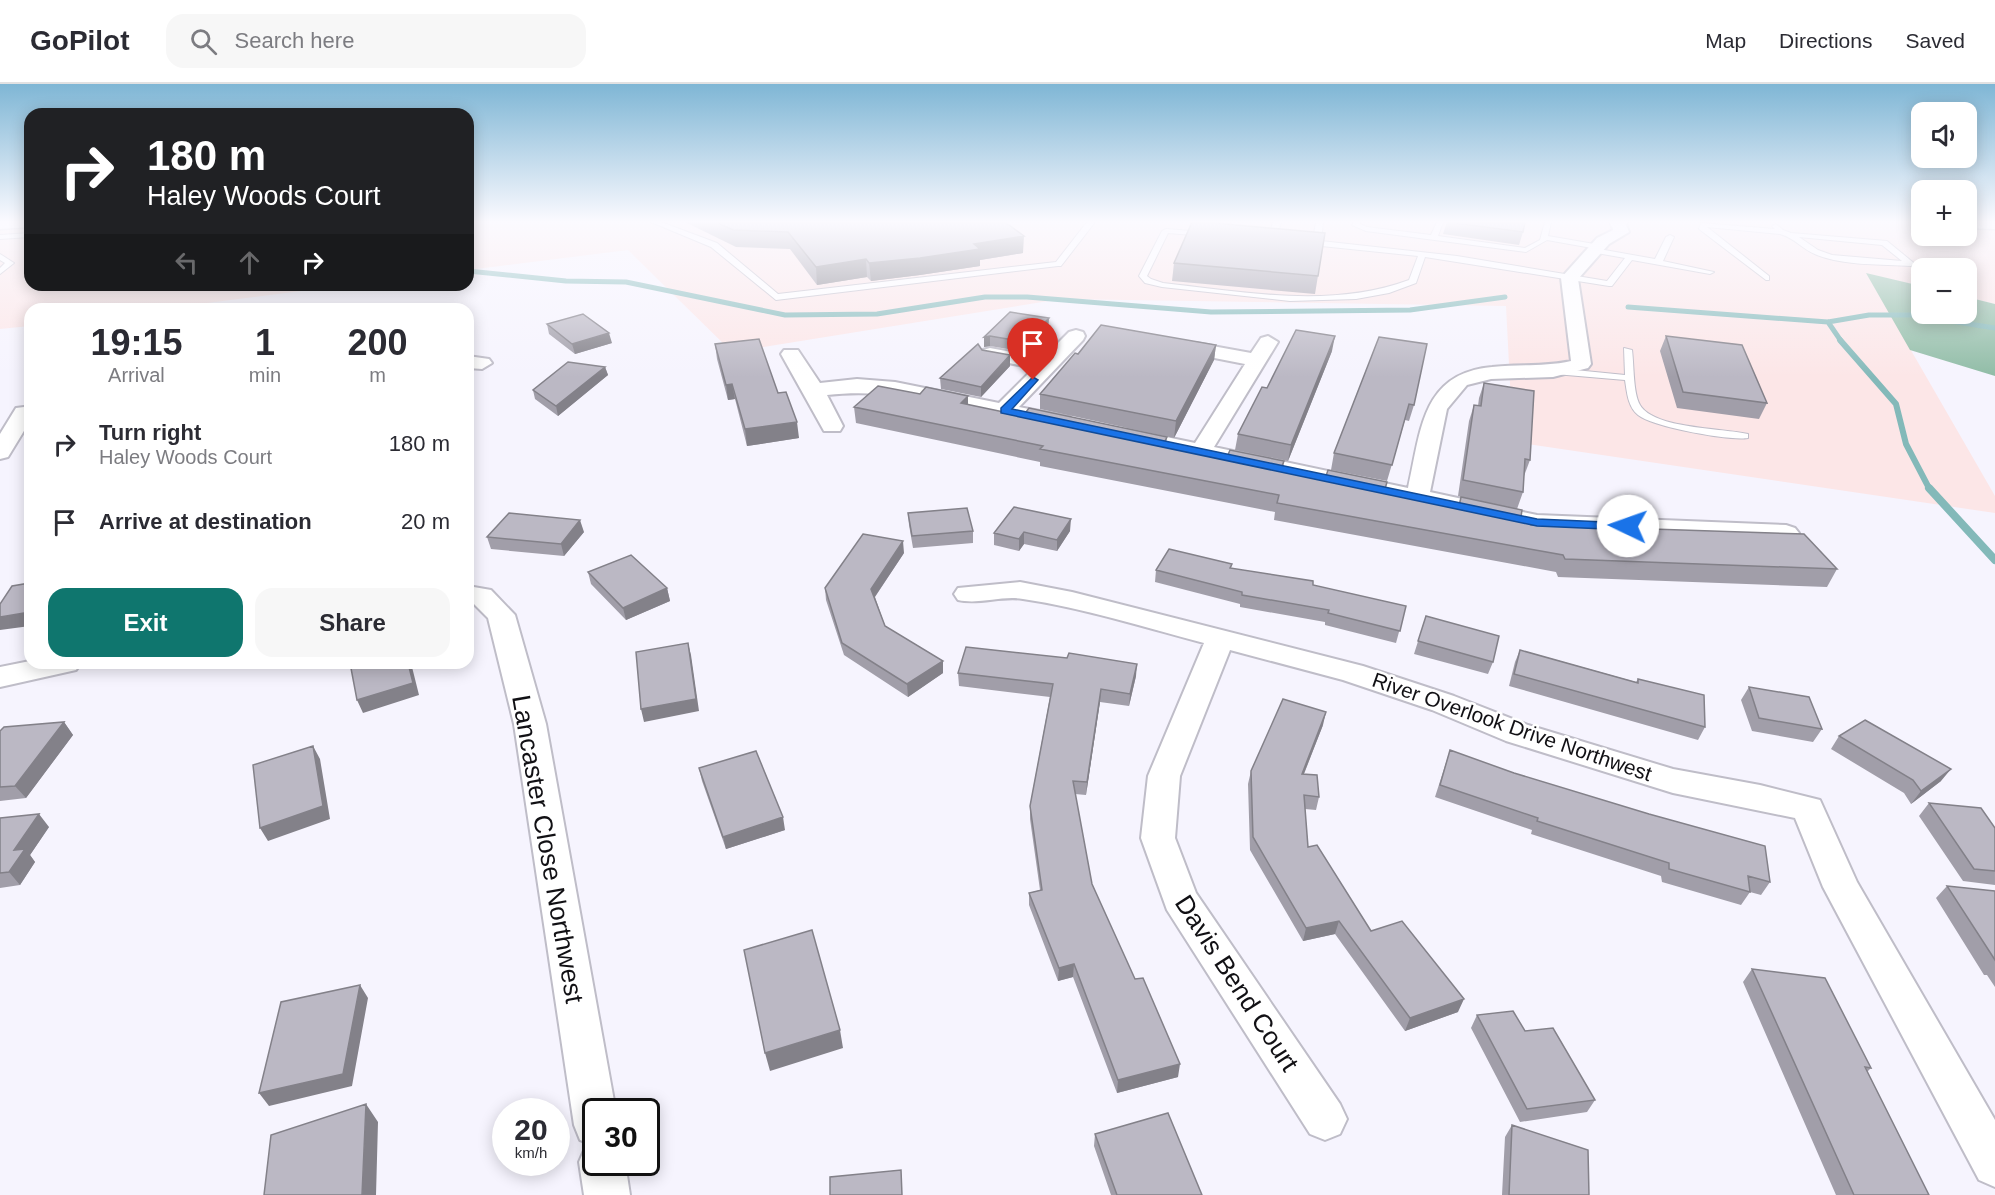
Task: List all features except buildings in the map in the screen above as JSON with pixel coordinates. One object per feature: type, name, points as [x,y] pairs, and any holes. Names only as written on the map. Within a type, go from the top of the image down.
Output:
[{"type":"street","points":[[1418,495],[1437,408],[1460,381],[1490,373],[1553,371],[1581,364],[1571,276]]},
{"type":"street","points":[[1004,410],[1076,336]]},
{"type":"street","points":[[1196,350],[1263,351],[1201,451]]},
{"type":"street","points":[[791,354],[814,390],[832,426]]},
{"type":"street","points":[[990,354],[1048,365]]},
{"type":"street","points":[[814,390],[857,385],[895,388],[1085,427]]},
{"type":"street","points":[[0,417],[24,413]]},
{"type":"street","points":[[0,452],[24,417]]},
{"type":"street","points":[[1109,432],[1418,495],[1537,522],[1786,534]]},
{"type":"street","name":"River Overlook Drive Northwest","points":[[968,594],[1020,590],[1072,600],[1353,673],[1443,703],[1517,733],[1673,781],[1760,797],[1808,809],[1841,886],[1995,1164]]},
{"type":"street","name":"Lancaster Close Northwest","points":[[474,595],[481,596],[501,615],[530,724],[592,1098]]},
{"type":"street","name":"Davis Bend Court","points":[[1220,638],[1164,776],[1158,838],[1180,899],[1324,1119]]},
{"type":"street","points":[[0,677],[38,669]]},
{"type":"street","points":[[604,1176],[607,1195]]},
{"type":"lane","points":[[748,274],[776,297],[974,274]]},
{"type":"lane","points":[[1144,274],[1143,276],[1148,281],[1162,285],[1328,300],[1393,291],[1413,281],[1415,274]]},
{"type":"lane","points":[[1556,274],[1609,284],[1617,274]]},
{"type":"lane","points":[[1761,274],[1766,278]]},
{"type":"lane","points":[[1627,350],[1636,406],[1654,420],[1744,436]]},
{"type":"lane","points":[[1553,371],[1631,378]]},
{"type":"shaded area","points":[[0,274],[24,274],[24,291],[302,291],[207,303],[24,303],[24,327],[0,329]]},
{"type":"shaded area","points":[[652,274],[1911,274],[1911,284],[1867,274],[1995,496],[1995,513],[1513,442],[1506,306],[1061,299],[732,352]]},
{"type":"shaded area","points":[[1977,274],[1995,274],[1995,304],[1977,300]]},
{"type":"green space","points":[[1866,274],[1911,284],[1911,324],[1977,324],[1977,300],[1995,304],[1995,376],[1910,350]]},
{"type":"waterway","points":[[496,274],[566,281],[626,282],[785,315],[877,314],[985,297],[1027,297],[1211,312],[1410,310],[1505,297]]},
{"type":"waterway","points":[[1628,307],[1828,322]]},
{"type":"waterway","points":[[1828,322],[1869,315],[1912,315],[1995,328]]},
{"type":"waterway","points":[[1828,322],[1841,341]]},
{"type":"waterway","points":[[1840,340],[1896,404],[1906,444],[1930,490]]},
{"type":"waterway","points":[[1929,488],[1995,560]]},
{"type":"route","points":[[1033,380],[1004,410],[1418,495],[1537,522],[1628,526]]}]
